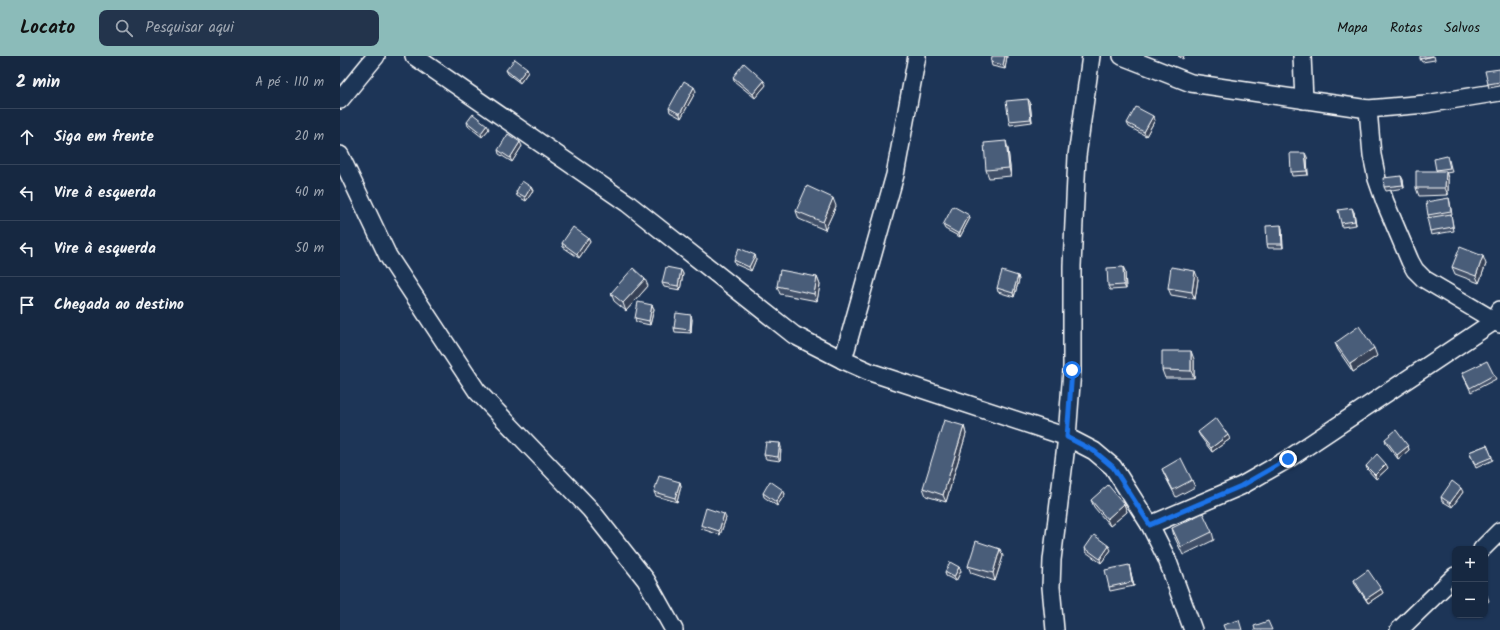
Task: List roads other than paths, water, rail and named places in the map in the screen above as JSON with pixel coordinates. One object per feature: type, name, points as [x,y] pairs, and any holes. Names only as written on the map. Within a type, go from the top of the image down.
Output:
[{"type":"street","points":[[340,100],[376,56]]},
{"type":"street","points":[[414,56],[627,203],[794,334],[843,360],[870,372],[1067,437],[1094,451],[1113,467],[1150,525],[1167,559],[1193,630]]},
{"type":"street","points":[[843,360],[895,175],[917,56]]},
{"type":"street","points":[[1054,630],[1050,587],[1067,437],[1072,370],[1072,266],[1077,156],[1091,56]]},
{"type":"street","points":[[1122,56],[1191,83],[1368,109],[1426,104],[1500,92]]},
{"type":"street","points":[[1302,56],[1304,100]]},
{"type":"street","points":[[1150,525],[1241,486],[1288,459],[1499,318],[1424,279],[1415,270],[1385,202],[1377,179],[1372,155],[1368,109]]},
{"type":"street","points":[[340,155],[388,256],[477,391],[590,509],[646,580],[674,630]]},
{"type":"street","points":[[1485,546],[1500,531]]},
{"type":"street","points":[[1399,630],[1452,579]]}]
